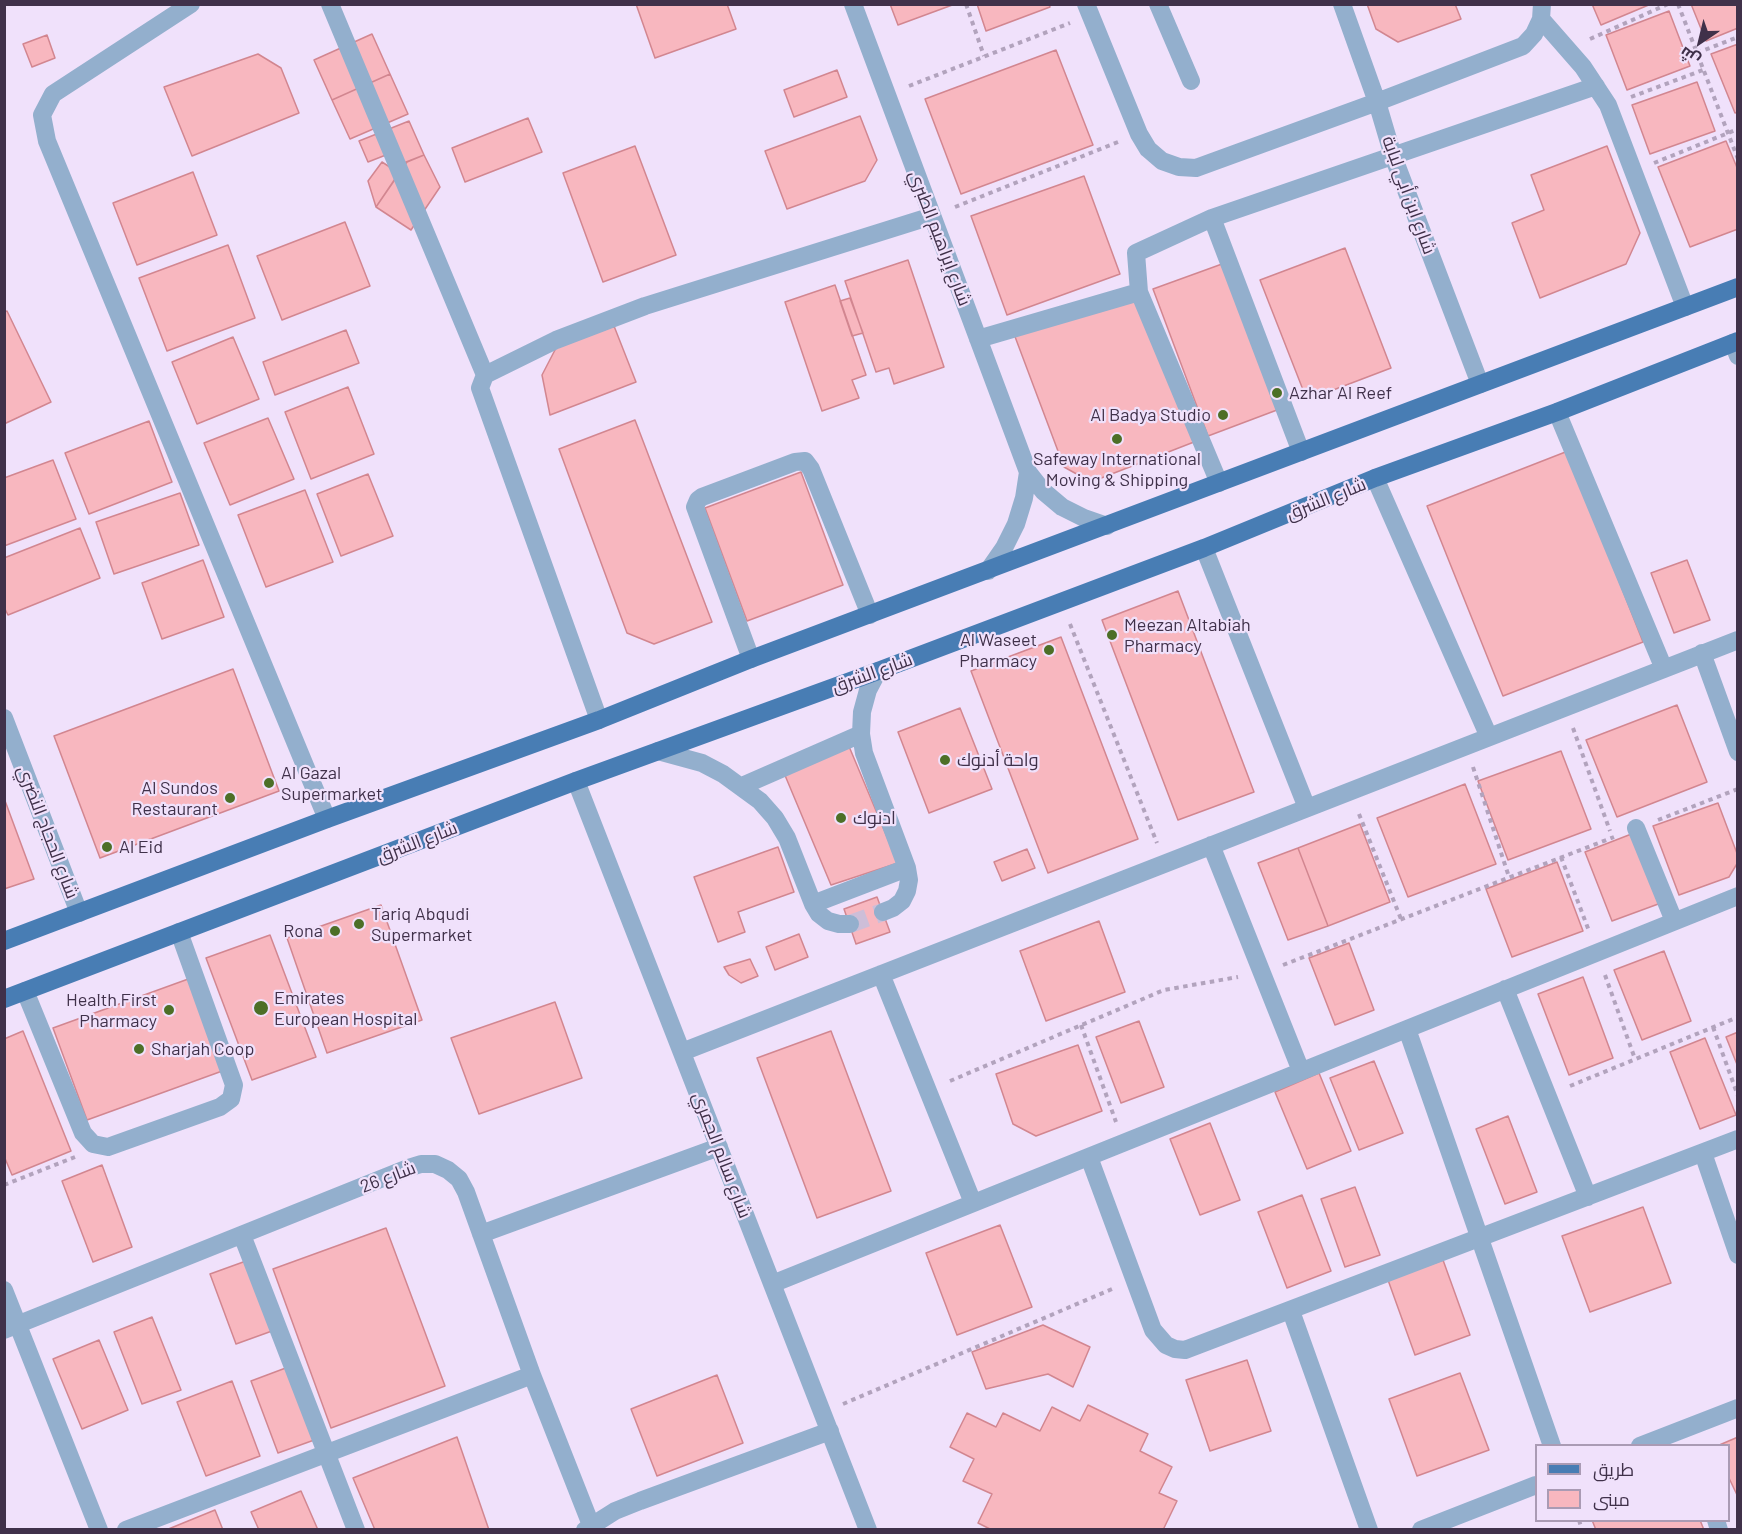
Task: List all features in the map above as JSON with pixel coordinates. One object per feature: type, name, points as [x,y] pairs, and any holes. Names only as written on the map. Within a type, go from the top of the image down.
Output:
[{"type":"main road","points":[[4,941],[327,819],[599,720],[751,660],[1737,287]]},
{"type":"main road","name":"شارع الشرق","points":[[4,999],[576,781],[878,671],[1204,548],[1375,478],[1736,347]]},
{"type":"street","points":[[190,4],[53,94],[42,115],[47,141],[327,819]]},
{"type":"street","points":[[330,4],[486,375]]},
{"type":"street","name":"شارع إبراهيم الطبري","points":[[853,4],[1028,472],[1043,491],[1062,507],[1107,526]]},
{"type":"street","points":[[1158,4],[1191,81]]},
{"type":"street","name":"شارع ابن أبي لبابة","points":[[1342,4],[1377,102],[1393,156],[1480,384]]},
{"type":"street","points":[[1088,10],[1139,134],[1148,149],[1162,161],[1179,167],[1196,168],[1523,46],[1534,34],[1542,12]]},
{"type":"street","points":[[1542,12],[1608,105],[1685,307]]},
{"type":"street","points":[[1219,483],[1139,292],[1136,253],[1212,218],[1596,86]]},
{"type":"street","points":[[599,720],[480,388],[486,375],[556,340],[645,306],[932,216]]},
{"type":"street","points":[[1212,218],[1301,452]]},
{"type":"street","points":[[978,339],[1139,292]]},
{"type":"street","points":[[1557,412],[1664,669]]},
{"type":"street","points":[[751,660],[695,507],[702,498],[795,462],[805,461],[811,469],[870,615]]},
{"type":"street","points":[[988,571],[1004,548],[1016,524],[1024,498],[1028,472]]},
{"type":"street","points":[[1375,478],[1489,737]]},
{"type":"street","points":[[1204,548],[1307,808]]},
{"type":"street","points":[[682,1052],[1737,640]]},
{"type":"street","points":[[1702,653],[1737,752]]},
{"type":"street","points":[[878,671],[868,690],[862,712],[861,734],[864,753],[907,868],[909,880],[908,891],[902,901],[883,912]]},
{"type":"street","name":"شارع الحجاج النضري","points":[[4,718],[79,913]]},
{"type":"street","points":[[742,786],[861,734]]},
{"type":"street","points":[[658,751],[702,763],[742,786],[768,810],[787,838],[819,914],[828,921],[850,924]]},
{"type":"street","name":"شارع سالم الجمري","points":[[576,781],[868,1530]]},
{"type":"street","points":[[1636,828],[1674,921]]},
{"type":"street","points":[[1211,845],[1301,1071]]},
{"type":"street","points":[[813,904],[907,868]]},
{"type":"street","points":[[772,1284],[1737,896]]},
{"type":"street","points":[[25,991],[87,1140],[108,1147],[220,1107],[231,1099],[234,1092],[233,1079],[179,932]]},
{"type":"street","points":[[881,974],[973,1203]]},
{"type":"street","points":[[1505,989],[1588,1197]]},
{"type":"street","points":[[1407,1029],[1551,1444]]},
{"type":"street","points":[[1089,1156],[1154,1330],[1159,1339],[1175,1349],[1185,1350],[1737,1139]]},
{"type":"street","points":[[481,1234],[719,1147]]},
{"type":"street","points":[[1703,1153],[1737,1255]]},
{"type":"street","name":"شارع 26","points":[[11,1327],[421,1164],[435,1164],[448,1170],[459,1179],[466,1192],[588,1527]]},
{"type":"street","points":[[242,1235],[356,1530]]},
{"type":"street","points":[[4,1290],[11,1327],[99,1530]]},
{"type":"street","points":[[1291,1311],[1369,1530]]},
{"type":"street","points":[[126,1530],[532,1375]]},
{"type":"street","points":[[1650,1444],[1686,1437],[1737,1408]]},
{"type":"street","points":[[588,1527],[615,1511],[640,1501],[830,1431]]},
{"type":"street","points":[[1421,1530],[1535,1485]]},
{"type":"path","points":[[966,4],[984,56]]},
{"type":"path","points":[[1568,49],[1668,4]]},
{"type":"path","points":[[1678,4],[1737,159]]},
{"type":"path","points":[[886,95],[984,56],[1088,10]]},
{"type":"path","points":[[1697,53],[1737,37]]},
{"type":"path","points":[[1608,105],[1703,70]]},
{"type":"path","points":[[1634,171],[1737,129]]},
{"type":"path","points":[[932,216],[1139,134]]},
{"type":"path","points":[[1061,602],[1165,864]]},
{"type":"path","points":[[1565,707],[1612,837]]},
{"type":"path","points":[[1466,746],[1509,878]]},
{"type":"path","points":[[927,1091],[1164,990],[1262,973],[1737,789]]},
{"type":"path","points":[[1350,791],[1401,919]]},
{"type":"path","points":[[1547,1095],[1737,1017]]},
{"type":"path","points":[[1081,1025],[1123,1143]]},
{"type":"path","points":[[1713,1027],[1737,1096]]},
{"type":"path","points":[[4,1185],[100,1146]]},
{"type":"path","points":[[823,1412],[1135,1280]]},
{"type":"building","points":[[636,4],[727,4],[736,29],[655,58]]},
{"type":"building","points":[[890,4],[955,4],[898,25]]},
{"type":"building","points":[[977,4],[1049,4],[1050,7],[986,31]]},
{"type":"building","points":[[1367,4],[1455,4],[1461,19],[1398,42],[1376,29]]},
{"type":"building","points":[[1592,4],[1651,4],[1601,25]]},
{"type":"building","points":[[1691,4],[1738,4],[1738,28],[1706,41]]},
{"type":"building","points":[[1669,11],[1690,66],[1627,90],[1606,35]]},
{"type":"building","points":[[372,34],[390,74],[332,100],[314,60]]},
{"type":"building","points":[[47,35],[55,58],[32,67],[23,44]]},
{"type":"building","points":[[1738,44],[1738,112],[1735,113],[1711,54]]},
{"type":"building","points":[[1056,50],[1093,145],[961,194],[925,99]]},
{"type":"building","points":[[258,54],[281,68],[299,113],[192,156],[164,87]]},
{"type":"building","points":[[837,70],[847,97],[794,117],[784,90]]},
{"type":"building","points":[[390,74],[408,114],[350,139],[332,100]]},
{"type":"building","points":[[1697,82],[1715,131],[1650,154],[1632,105]]},
{"type":"building","points":[[860,116],[877,160],[865,181],[787,209],[765,151]]},
{"type":"building","points":[[528,118],[542,152],[465,182],[452,148]]},
{"type":"building","points":[[409,121],[424,155],[396,166],[391,153],[368,162],[359,141]]},
{"type":"building","points":[[1726,141],[1738,170],[1738,229],[1690,247],[1658,167]]},
{"type":"building","points":[[635,146],[676,255],[603,282],[563,173]]},
{"type":"building","points":[[1607,146],[1640,233],[1626,264],[1540,298],[1512,223],[1544,210],[1531,175]]},
{"type":"building","points":[[424,155],[440,187],[411,230],[376,207],[407,162]]},
{"type":"building","points":[[382,162],[399,173],[376,207],[368,181]]},
{"type":"building","points":[[193,172],[217,235],[137,265],[113,203]]},
{"type":"building","points":[[1084,176],[1120,274],[1007,315],[971,216]]},
{"type":"building","points":[[345,222],[370,286],[282,320],[257,256]]},
{"type":"building","points":[[228,245],[255,318],[167,351],[139,278]]},
{"type":"building","points":[[1345,248],[1391,368],[1307,400],[1260,280]]},
{"type":"building","points":[[908,260],[944,367],[894,384],[889,368],[876,372],[845,281]]},
{"type":"building","points":[[1222,264],[1277,410],[1208,436],[1153,289]]},
{"type":"building","points":[[835,285],[866,375],[852,380],[859,398],[822,411],[785,302]]},
{"type":"building","points":[[1136,288],[1194,442],[1091,482],[1064,467],[1014,334]]},
{"type":"building","points":[[850,298],[863,333],[852,336],[840,301]]},
{"type":"building","points":[[7,311],[51,402],[4,424],[4,312]]},
{"type":"building","points":[[614,326],[636,382],[550,415],[542,375],[556,348]]},
{"type":"building","points":[[346,330],[359,363],[275,395],[263,362]]},
{"type":"building","points":[[233,337],[259,399],[197,424],[172,362]]},
{"type":"building","points":[[348,387],[374,454],[311,479],[285,412]]},
{"type":"building","points":[[268,418],[294,479],[230,505],[204,443]]},
{"type":"building","points":[[635,420],[712,622],[654,644],[627,633],[559,449]]},
{"type":"building","points":[[149,421],[172,482],[89,514],[65,453]]},
{"type":"building","points":[[1568,451],[1643,642],[1503,696],[1427,506]]},
{"type":"building","points":[[53,460],[76,519],[4,546],[4,478]]},
{"type":"building","points":[[801,472],[843,585],[747,621],[705,508]]},
{"type":"building","points":[[368,474],[393,536],[341,556],[317,494]]},
{"type":"building","points":[[305,490],[333,562],[266,587],[238,515]]},
{"type":"building","points":[[180,493],[199,545],[114,574],[96,522]]},
{"type":"building","points":[[80,528],[100,578],[8,615],[4,607],[4,558]]},
{"type":"building","points":[[203,560],[224,617],[162,639],[142,583]]},
{"type":"building","points":[[1687,560],[1710,620],[1674,633],[1651,573]]},
{"type":"building","points":[[1178,591],[1254,792],[1178,820],[1102,620]]},
{"type":"building","points":[[1061,637],[1138,839],[1048,873],[971,671]]},
{"type":"building","points":[[233,669],[279,791],[100,858],[54,736]]},
{"type":"building","points":[[1677,705],[1707,782],[1617,817],[1586,740]]},
{"type":"building","name":"واحة أدنوك","points":[[960,708],[992,789],[929,813],[898,732]]},
{"type":"building","name":"ادنوك","points":[[848,744],[898,863],[831,885],[784,773]]},
{"type":"building","points":[[1561,751],[1591,829],[1508,860],[1478,781]]},
{"type":"building","points":[[1465,784],[1496,864],[1408,897],[1377,818]]},
{"type":"building","points":[[4,798],[34,879],[4,889]]},
{"type":"building","points":[[1718,803],[1738,856],[1738,862],[1729,877],[1679,895],[1653,826]]},
{"type":"building","points":[[1360,824],[1390,902],[1328,926],[1298,848]]},
{"type":"building","points":[[1634,833],[1661,903],[1612,921],[1585,852]]},
{"type":"building","points":[[778,847],[794,892],[738,912],[745,932],[718,942],[694,877]]},
{"type":"building","points":[[1298,848],[1328,926],[1288,940],[1258,863]]},
{"type":"building","points":[[1027,849],[1035,868],[1002,881],[994,862]]},
{"type":"building","points":[[1557,862],[1583,931],[1512,957],[1486,889]]},
{"type":"building","points":[[877,897],[890,932],[856,944],[844,909]]},
{"type":"building","points":[[381,905],[422,1020],[327,1053],[287,938]]},
{"type":"building","points":[[1099,921],[1125,992],[1046,1021],[1020,951]]},
{"type":"building","points":[[799,934],[808,957],[775,970],[766,947]]},
{"type":"building","name":"Emirates European Hospital","points":[[270,935],[316,1057],[252,1080],[206,958]]},
{"type":"building","points":[[1349,943],[1374,1010],[1335,1025],[1309,958]]},
{"type":"building","points":[[1664,951],[1691,1021],[1642,1040],[1614,970]]},
{"type":"building","points":[[750,959],[758,976],[741,983],[729,975],[724,967]]},
{"type":"building","points":[[1583,977],[1613,1058],[1569,1075],[1538,994]]},
{"type":"building","name":"Sharjah Coop","points":[[191,978],[225,1070],[87,1120],[53,1028]]},
{"type":"building","points":[[555,1002],[582,1078],[479,1114],[451,1038]]},
{"type":"building","points":[[1139,1021],[1164,1087],[1121,1103],[1096,1037]]},
{"type":"building","points":[[23,1031],[71,1151],[12,1175],[4,1156],[4,1039]]},
{"type":"building","points":[[831,1031],[891,1191],[817,1218],[757,1058]]},
{"type":"building","points":[[1738,1032],[1738,1067],[1726,1037]]},
{"type":"building","points":[[1705,1038],[1736,1115],[1700,1129],[1670,1052]]},
{"type":"building","points":[[1078,1045],[1102,1111],[1036,1136],[1013,1124],[996,1074]]},
{"type":"building","points":[[1374,1061],[1403,1133],[1359,1150],[1330,1078]]},
{"type":"building","points":[[1319,1073],[1351,1151],[1307,1169],[1275,1092]]},
{"type":"building","points":[[1508,1116],[1537,1192],[1505,1204],[1476,1129]]},
{"type":"building","points":[[1210,1123],[1240,1200],[1200,1215],[1170,1139]]},
{"type":"building","points":[[102,1165],[132,1247],[93,1262],[62,1181]]},
{"type":"building","points":[[1355,1187],[1380,1255],[1345,1267],[1321,1199]]},
{"type":"building","points":[[1302,1195],[1331,1271],[1287,1288],[1258,1212]]},
{"type":"building","points":[[1643,1207],[1671,1283],[1590,1312],[1562,1236]]},
{"type":"building","points":[[1000,1225],[1032,1307],[957,1335],[926,1253]]},
{"type":"building","points":[[386,1228],[445,1386],[331,1428],[273,1269]]},
{"type":"building","points":[[1443,1260],[1470,1335],[1415,1355],[1388,1280]]},
{"type":"building","points":[[246,1261],[272,1331],[236,1344],[210,1274]]},
{"type":"building","points":[[152,1317],[181,1390],[142,1404],[114,1332]]},
{"type":"building","points":[[1043,1325],[1090,1347],[1073,1387],[1048,1374],[986,1389],[972,1352]]},
{"type":"building","points":[[99,1340],[128,1410],[82,1429],[53,1359]]},
{"type":"building","points":[[1247,1360],[1271,1431],[1210,1451],[1186,1380]]},
{"type":"building","points":[[291,1366],[317,1439],[278,1453],[251,1381]]},
{"type":"building","points":[[1460,1373],[1489,1450],[1417,1476],[1389,1399]]},
{"type":"building","points":[[717,1375],[743,1443],[657,1476],[631,1409]]},
{"type":"building","points":[[232,1381],[260,1456],[206,1476],[177,1402]]},
{"type":"building","points":[[1088,1405],[1148,1434],[1140,1451],[1172,1467],[1159,1493],[1177,1501],[1163,1530],[992,1530],[978,1523],[992,1494],[963,1481],[974,1459],[950,1447],[967,1413],[996,1427],[1003,1413],[1040,1431],[1052,1407],[1080,1421]]},
{"type":"building","points":[[457,1437],[489,1530],[375,1530],[353,1478]]},
{"type":"building","points":[[1738,1437],[1738,1497],[1730,1480],[1730,1444],[1722,1444]]},
{"type":"building","points":[[301,1491],[318,1530],[259,1530],[251,1512]]},
{"type":"building","points":[[215,1510],[223,1530],[166,1530]]},
{"type":"building","points":[[1593,1522],[1701,1522],[1704,1530],[1596,1530]]},
{"type":"tunnel","points":[[850,924],[883,912]]},
{"type":"place","name":"Azhar Al Reef","points":[[1277,393]]},
{"type":"place","name":"Al Badya Studio","points":[[1223,415]]},
{"type":"place","name":"Safeway International Moving & Shipping","points":[[1117,439]]},
{"type":"place","name":"Meezan Altabiah Pharmacy","points":[[1112,635]]},
{"type":"place","name":"Al Waseet Pharmacy","points":[[1049,650]]},
{"type":"place","name":"واحة أدنوك","points":[[945,760]]},
{"type":"place","name":"Al Gazal Supermarket","points":[[269,783]]},
{"type":"place","name":"Al Sundos Restaurant","points":[[230,798]]},
{"type":"place","name":"ادنوك","points":[[841,818]]},
{"type":"place","name":"Al Eid","points":[[107,847]]},
{"type":"place","name":"Tariq Abqudi Supermarket","points":[[359,924]]},
{"type":"place","name":"Rona","points":[[335,931]]},
{"type":"place","name":"Emirates European Hospital","points":[[261,1008]]},
{"type":"place","name":"Health First Pharmacy","points":[[169,1010]]},
{"type":"place","name":"Sharjah Coop","points":[[139,1049]]}]
